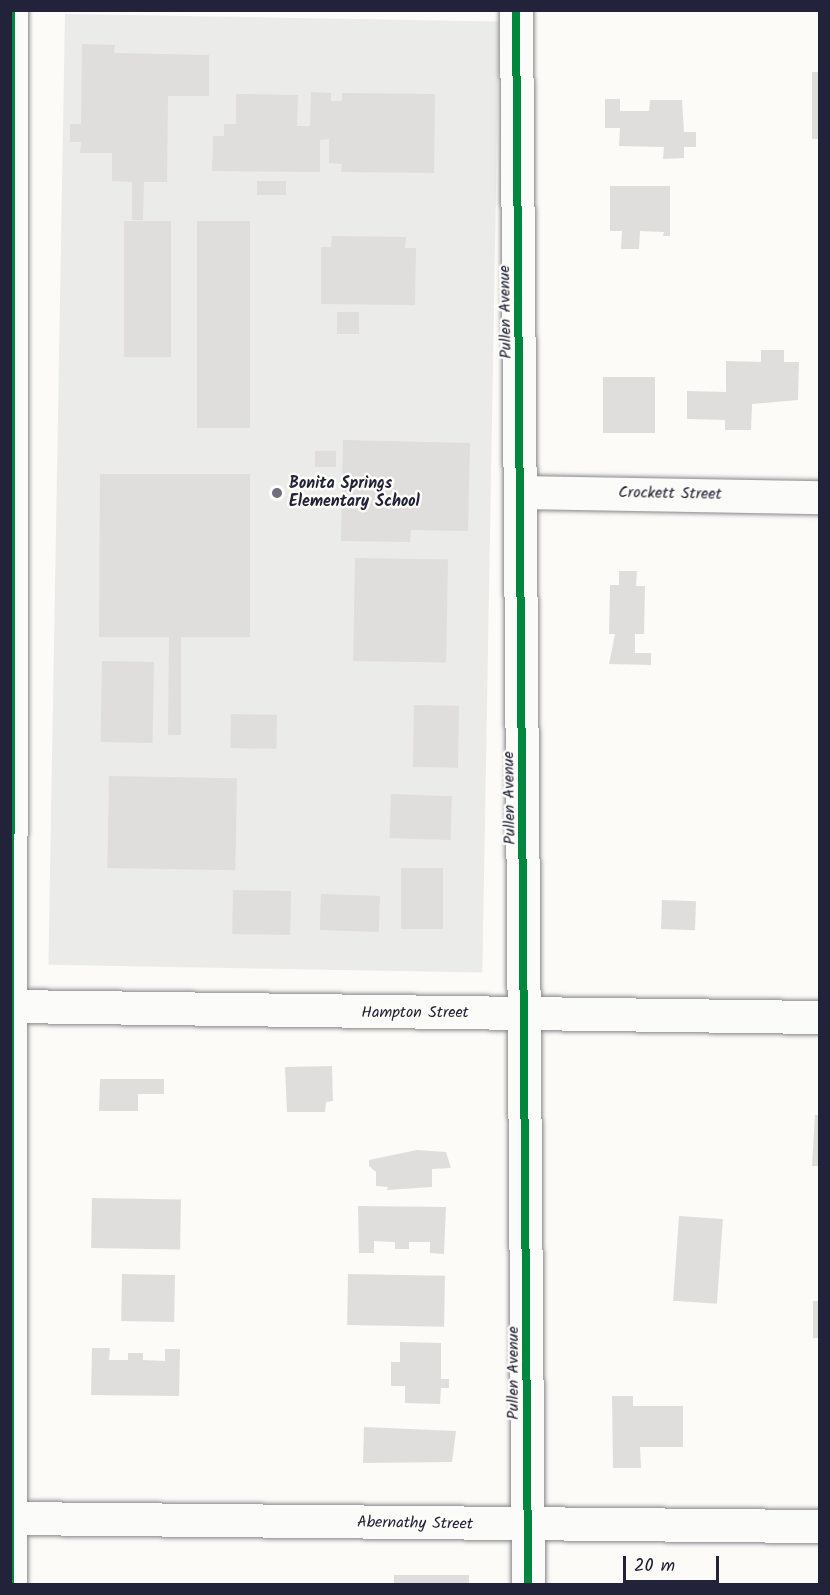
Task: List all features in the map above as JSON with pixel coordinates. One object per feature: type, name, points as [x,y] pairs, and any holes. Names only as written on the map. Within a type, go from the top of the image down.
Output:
[{"type":"street","points":[[10,1583],[11,10]]},
{"type":"street","name":"Pullen Avenue","points":[[516,10],[526,1014],[528,1584]]},
{"type":"street","name":"Crockett Street","points":[[521,492],[819,496]]},
{"type":"street","name":"Hampton Street","points":[[11,1006],[819,1017]]},
{"type":"street","name":"Abernathy Street","points":[[11,1519],[819,1526]]},
{"type":"shaded area","name":"Bonita Springs Elementary School","points":[[65,14],[499,22],[482,972],[48,965]]},
{"type":"building","points":[[82,44],[115,45],[114,53],[209,55],[209,96],[168,96],[167,182],[144,182],[143,220],[132,220],[132,182],[112,181],[112,153],[80,153],[81,142],[70,142],[70,124],[81,124]]},
{"type":"building","points":[[812,72],[820,72],[820,139],[812,139]]},
{"type":"building","points":[[311,92],[331,93],[331,101],[342,101],[342,93],[435,94],[434,173],[341,172],[342,164],[329,163],[329,139],[320,140],[320,172],[212,171],[213,136],[224,136],[224,124],[236,124],[236,94],[298,95],[297,126],[310,126]]},
{"type":"building","points":[[605,99],[620,99],[620,111],[649,111],[650,100],[682,100],[684,132],[696,132],[696,147],[684,147],[684,158],[663,159],[664,147],[619,146],[620,128],[605,128]]},
{"type":"building","points":[[257,181],[286,181],[286,195],[257,195]]},
{"type":"building","points":[[610,186],[670,186],[670,236],[663,236],[664,232],[640,231],[639,249],[621,249],[622,231],[610,231]]},
{"type":"building","points":[[124,221],[171,221],[171,357],[124,357]]},
{"type":"building","points":[[197,221],[250,221],[250,428],[197,428]]},
{"type":"building","points":[[332,236],[406,237],[405,248],[416,248],[415,305],[321,304],[321,247],[331,247]]},
{"type":"building","points":[[337,312],[359,312],[359,334],[337,334]]},
{"type":"building","points":[[761,350],[784,350],[784,362],[799,362],[798,400],[752,404],[751,430],[725,430],[725,420],[687,419],[687,391],[726,392],[726,361],[761,362]]},
{"type":"building","points":[[603,377],[655,377],[655,433],[603,433]]},
{"type":"building","points":[[343,440],[470,443],[468,531],[411,530],[410,542],[341,541]]},
{"type":"building","points":[[315,451],[336,451],[336,467],[315,467]]},
{"type":"building","points":[[100,474],[250,474],[250,637],[181,637],[181,735],[168,735],[169,637],[99,637]]},
{"type":"building","points":[[355,558],[448,560],[446,663],[353,661]]},
{"type":"building","points":[[619,571],[637,571],[636,586],[645,586],[644,634],[635,634],[635,653],[651,653],[651,665],[609,664],[615,634],[609,634],[610,585],[619,585]]},
{"type":"building","points":[[102,661],[154,662],[153,743],[101,742]]},
{"type":"building","points":[[414,705],[459,706],[458,768],[413,767]]},
{"type":"building","points":[[231,714],[277,715],[276,749],[230,748]]},
{"type":"building","points":[[109,776],[237,778],[235,870],[107,868]]},
{"type":"building","points":[[391,794],[452,796],[450,840],[389,838]]},
{"type":"building","points":[[401,868],[443,868],[443,929],[401,929]]},
{"type":"building","points":[[233,890],[291,891],[290,935],[232,934]]},
{"type":"building","points":[[321,894],[380,896],[379,932],[320,930]]},
{"type":"building","points":[[662,900],[696,901],[695,930],[661,929]]},
{"type":"building","points":[[332,1066],[333,1101],[326,1102],[325,1112],[287,1112],[285,1067]]},
{"type":"building","points":[[100,1079],[164,1079],[164,1094],[138,1094],[138,1111],[99,1111]]},
{"type":"building","points":[[815,1115],[820,1115],[820,1166],[812,1166]]},
{"type":"building","points":[[417,1150],[446,1152],[451,1168],[432,1169],[432,1187],[387,1190],[388,1187],[376,1186],[376,1172],[369,1166],[369,1160]]},
{"type":"building","points":[[92,1198],[181,1200],[180,1250],[91,1248]]},
{"type":"building","points":[[358,1206],[446,1207],[444,1254],[430,1253],[430,1242],[409,1242],[409,1249],[395,1249],[395,1242],[374,1241],[374,1253],[359,1253]]},
{"type":"building","points":[[679,1216],[723,1219],[717,1304],[673,1301]]},
{"type":"building","points":[[122,1274],[175,1275],[174,1322],[121,1321]]},
{"type":"building","points":[[348,1274],[445,1276],[444,1327],[347,1325]]},
{"type":"building","points":[[813,1301],[820,1301],[820,1338],[813,1338]]},
{"type":"building","points":[[400,1342],[441,1343],[441,1379],[449,1379],[449,1388],[441,1388],[440,1404],[405,1403],[405,1386],[391,1386],[391,1362],[400,1362]]},
{"type":"building","points":[[92,1348],[110,1348],[109,1360],[128,1360],[128,1353],[143,1353],[143,1360],[165,1361],[165,1349],[180,1349],[179,1396],[91,1395]]},
{"type":"building","points":[[612,1396],[633,1396],[633,1406],[683,1406],[683,1447],[640,1447],[641,1468],[613,1468]]},
{"type":"building","points":[[364,1427],[456,1431],[452,1462],[363,1463]]},
{"type":"building","points":[[394,1575],[469,1575],[469,1584],[394,1584]]},
{"type":"cycle path","points":[[10,1583],[11,10]]},
{"type":"cycle path","points":[[516,10],[528,1584]]},
{"type":"place","name":"Bonita Springs Elementary School","points":[[277,493]]}]
